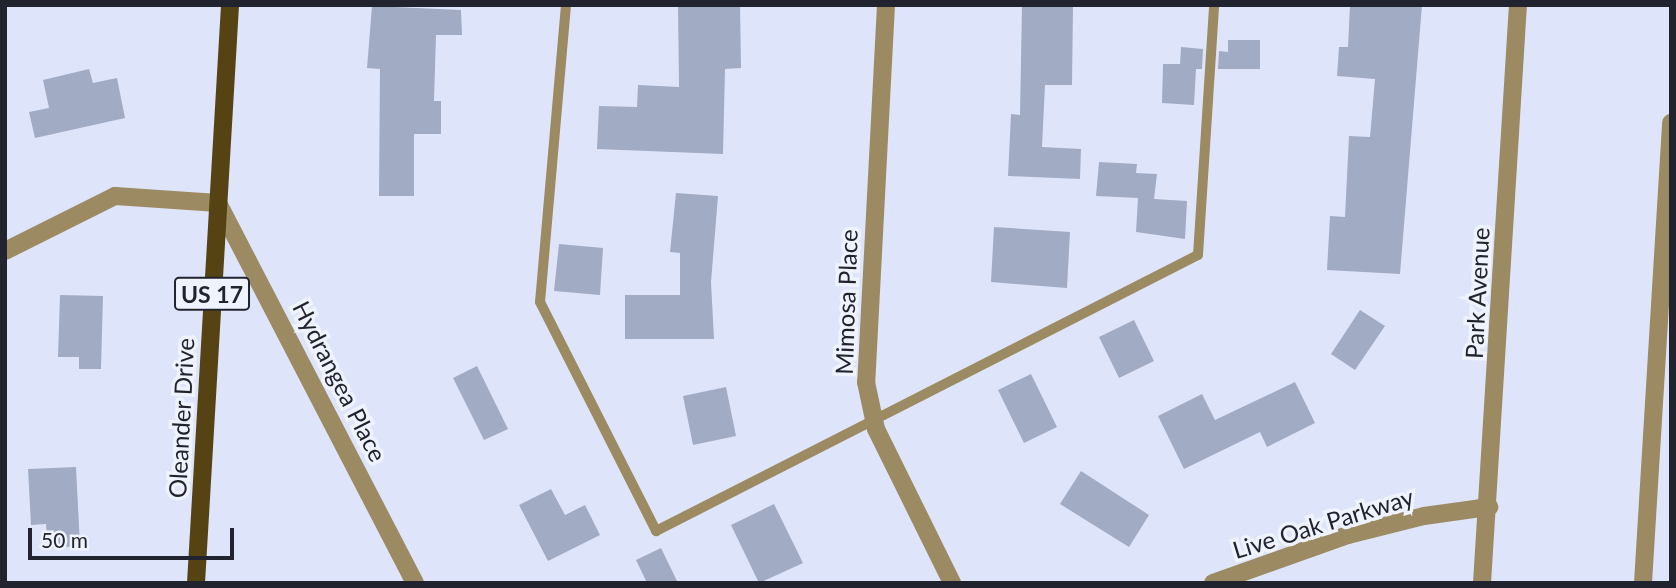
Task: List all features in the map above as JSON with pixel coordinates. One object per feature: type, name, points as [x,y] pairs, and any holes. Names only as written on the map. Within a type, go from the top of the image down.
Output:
[{"type":"main road","name":"Oleander Drive","points":[[196,583],[230,5]]},
{"type":"street","name":"Mimosa Place","points":[[886,5],[866,353],[874,423],[952,583]]},
{"type":"street","name":"Park Avenue","points":[[1482,583],[1489,507],[1518,5]]},
{"type":"street","points":[[1643,583],[1671,123]]},
{"type":"street","points":[[5,250],[115,196],[218,203]]},
{"type":"street","name":"Hydrangea Place","points":[[218,203],[415,583]]},
{"type":"street","name":"Live Oak Parkway","points":[[1213,583],[1348,536],[1424,516],[1489,507]]},
{"type":"lane","points":[[566,5],[540,302],[656,531],[874,423],[1198,255],[1214,5]]},
{"type":"building","points":[[678,5],[740,5],[741,68],[725,69],[723,154],[597,149],[599,106],[637,107],[638,85],[679,87]]},
{"type":"building","points":[[1022,5],[1073,5],[1072,85],[1045,85],[1042,147],[1081,149],[1080,179],[1008,176],[1011,114],[1020,115]]},
{"type":"building","points":[[1350,5],[1422,5],[1400,274],[1327,270],[1330,216],[1345,217],[1349,136],[1370,137],[1375,79],[1337,76],[1339,47],[1348,47]]},
{"type":"building","points":[[372,6],[461,10],[462,35],[436,35],[434,101],[441,101],[441,134],[414,134],[414,196],[379,196],[380,69],[367,68]]},
{"type":"building","points":[[1228,40],[1260,40],[1260,69],[1218,69],[1219,51],[1228,52]]},
{"type":"building","points":[[1181,47],[1203,49],[1202,69],[1196,69],[1194,105],[1162,103],[1163,64],[1180,64]]},
{"type":"building","points":[[89,69],[93,83],[117,78],[125,118],[35,138],[29,112],[49,108],[43,80]]},
{"type":"building","points":[[1099,162],[1137,164],[1136,173],[1157,174],[1154,199],[1187,201],[1185,239],[1136,232],[1138,198],[1096,196]]},
{"type":"building","points":[[676,193],[718,196],[711,282],[714,339],[625,339],[625,295],[680,295],[680,253],[670,252]]},
{"type":"building","points":[[994,227],[1070,232],[1067,288],[991,282]]},
{"type":"building","points":[[559,244],[603,248],[600,295],[554,291]]},
{"type":"building","points":[[60,295],[103,296],[101,369],[79,369],[79,357],[58,357]]},
{"type":"building","points":[[1360,310],[1385,326],[1355,370],[1331,354]]},
{"type":"building","points":[[1134,320],[1154,361],[1119,378],[1099,337]]},
{"type":"building","points":[[477,366],[508,429],[484,440],[453,378]]},
{"type":"building","points":[[1031,374],[1057,427],[1024,443],[998,390]]},
{"type":"building","points":[[1295,382],[1315,423],[1267,447],[1260,432],[1184,469],[1158,416],[1202,394],[1215,420]]},
{"type":"building","points":[[726,387],[736,436],[693,445],[683,396]]},
{"type":"building","points":[[76,467],[80,546],[48,548],[46,524],[31,525],[28,469]]},
{"type":"building","points":[[1081,471],[1149,515],[1129,547],[1060,504]]},
{"type":"building","points":[[551,489],[565,515],[585,505],[600,535],[548,561],[519,505]]},
{"type":"building","points":[[774,504],[803,563],[759,583],[731,525]]},
{"type":"building","points":[[661,548],[678,583],[647,583],[636,560]]}]
